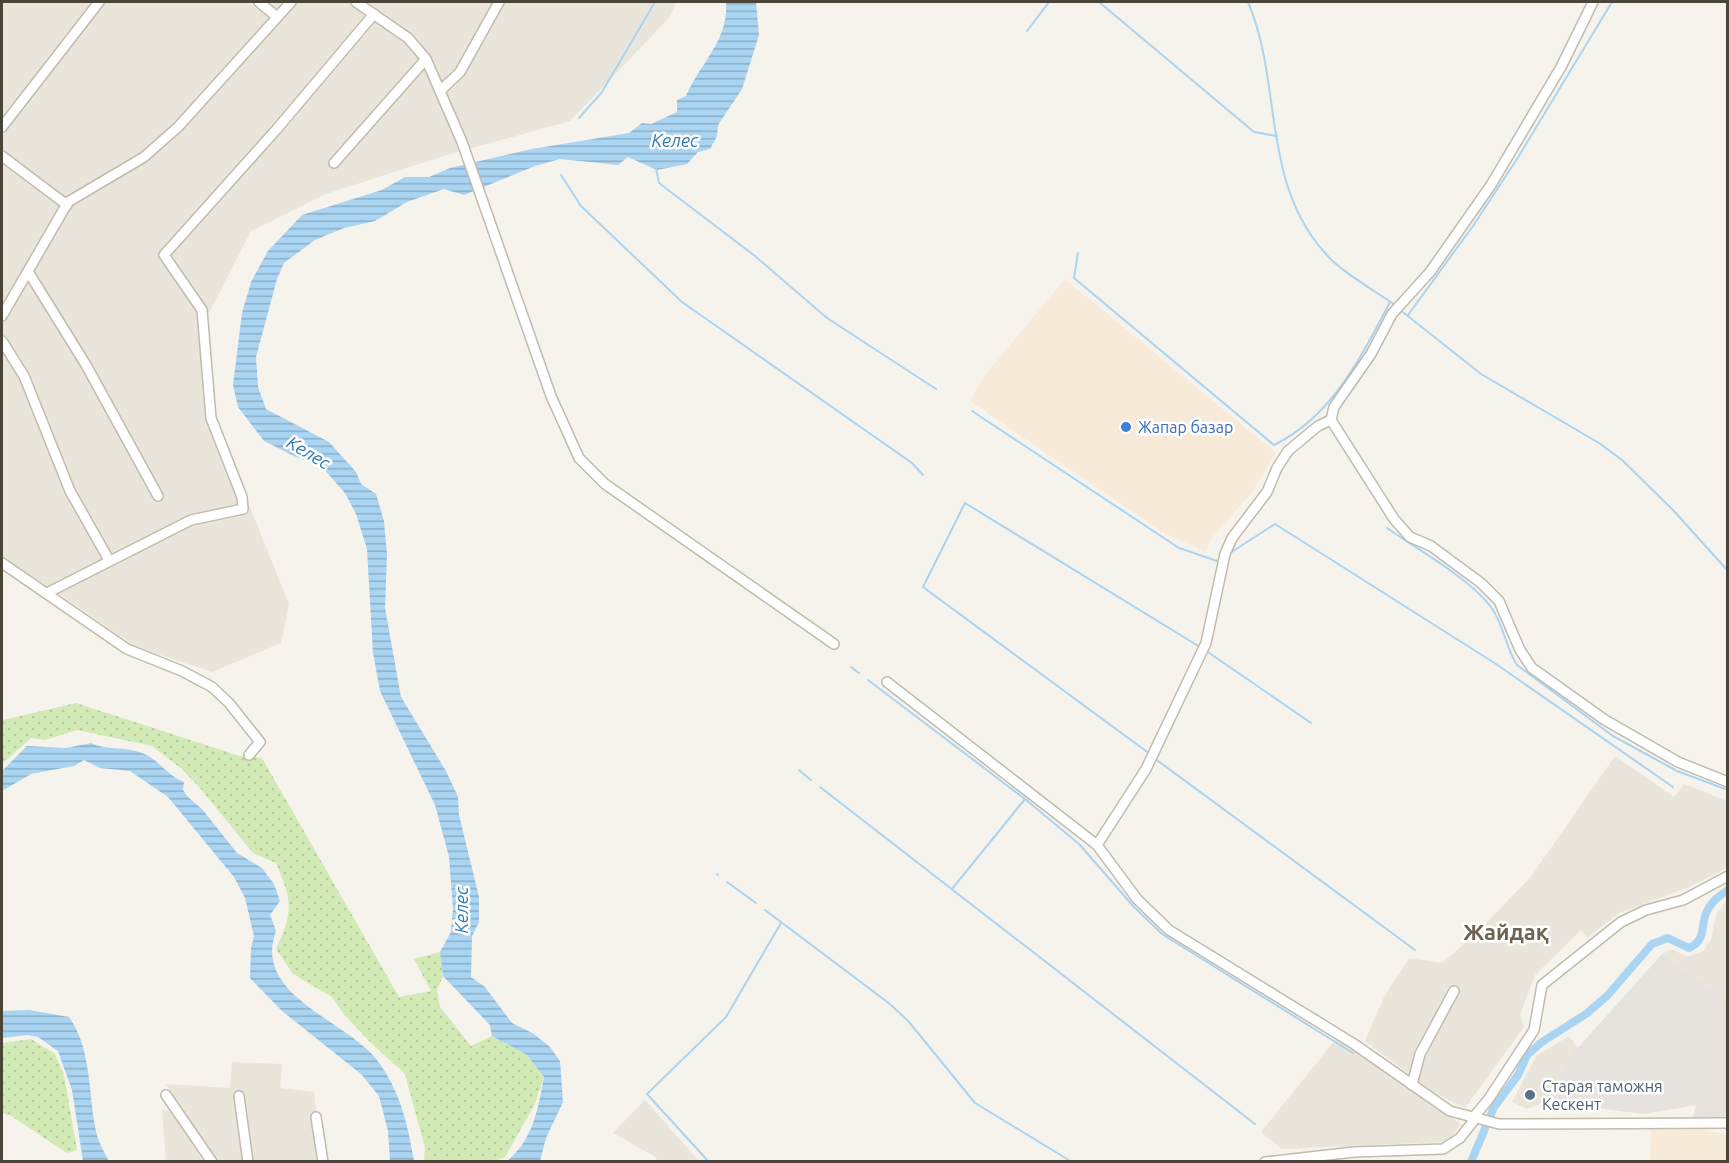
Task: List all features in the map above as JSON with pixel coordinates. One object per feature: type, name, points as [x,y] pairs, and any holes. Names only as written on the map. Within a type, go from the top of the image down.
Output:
[{"type":"street","points":[[2,127],[99,2]]},
{"type":"street","points":[[259,2],[277,17]]},
{"type":"street","points":[[2,316],[67,205],[144,157],[178,127],[291,2]]},
{"type":"street","points":[[356,2],[408,38],[426,58],[462,142],[551,396],[579,458],[605,484],[834,644]]},
{"type":"street","points":[[441,90],[460,72],[499,2]]},
{"type":"street","points":[[1593,2],[1561,67],[1491,185],[1430,272],[1392,314],[1371,354],[1334,407],[1331,420],[1394,519],[1410,537],[1440,552],[1481,583],[1498,601],[1520,650],[1532,668],[1605,720],[1678,762],[1728,782]]},
{"type":"street","points":[[47,593],[191,520],[243,509],[242,497],[211,418],[202,310],[164,255],[276,130],[374,14]]},
{"type":"street","points":[[334,163],[426,58]]},
{"type":"street","points":[[2,156],[67,205]]},
{"type":"street","points":[[29,273],[86,365],[158,496]]},
{"type":"street","points":[[2,341],[24,376],[70,491],[109,560]]},
{"type":"street","points":[[1097,844],[1146,769],[1206,643],[1225,554],[1232,538],[1267,492],[1277,468],[1288,451],[1318,426],[1331,420]]},
{"type":"street","points":[[2,563],[127,649],[182,671],[212,687],[229,703],[260,742],[249,755]]},
{"type":"street","points":[[887,682],[1097,844],[1137,899],[1169,930],[1354,1044],[1450,1111],[1499,1124],[1728,1123]]},
{"type":"street","points":[[1265,1161],[1354,1152],[1443,1149],[1460,1138],[1477,1120],[1534,1030],[1542,985],[1621,922],[1646,910],[1683,900],[1728,876]]},
{"type":"street","points":[[1412,1084],[1420,1054],[1454,991]]},
{"type":"street","points":[[166,1095],[212,1161]]},
{"type":"street","points":[[238,1096],[248,1161]]},
{"type":"street","points":[[316,1117],[323,1161]]},
{"type":"shaded area","points":[[2,2],[677,2],[669,18],[570,121],[447,155],[326,194],[251,231],[206,319],[214,418],[289,604],[281,643],[212,672],[136,647],[61,595],[2,558]]},
{"type":"shaded area","name":"Жапар базар","points":[[1065,279],[1276,453],[1253,491],[1210,540],[1206,552],[1162,532],[970,401],[985,375]]},
{"type":"shaded area","points":[[1615,756],[1674,797],[1684,784],[1727,801],[1727,868],[1687,888],[1619,913],[1587,938],[1581,930],[1535,975],[1520,1015],[1524,1027],[1465,1108],[1431,1091],[1365,1041],[1384,997],[1409,958],[1442,963],[1473,936],[1530,878]]},
{"type":"shaded area","points":[[1727,900],[1727,1000],[1662,954],[1672,949],[1687,957],[1703,951],[1711,940],[1716,915]]},
{"type":"shaded area","points":[[1662,954],[1727,1000],[1727,1117],[1693,1117],[1696,1105],[1644,1114],[1546,1102],[1566,1061]]},
{"type":"shaded area","points":[[1569,1036],[1578,1048],[1566,1061],[1546,1102],[1527,1109],[1512,1102],[1536,1056]]},
{"type":"shaded area","points":[[1336,1039],[1461,1124],[1452,1136],[1441,1142],[1282,1149],[1261,1132]]},
{"type":"shaded area","points":[[232,1062],[282,1064],[280,1088],[314,1092],[321,1161],[216,1161],[166,1084],[230,1088]]},
{"type":"shaded area","points":[[645,1100],[699,1161],[658,1161],[654,1156],[613,1133]]},
{"type":"shaded area","points":[[162,1110],[173,1112],[203,1161],[166,1161]]},
{"type":"shaded area","points":[[1651,1129],[1705,1130],[1727,1135],[1727,1161],[1650,1161]]},
{"type":"green space","points":[[76,703],[240,756],[262,758],[399,997],[431,991],[414,959],[440,952],[443,976],[437,990],[440,1007],[471,1046],[492,1036],[527,1055],[544,1077],[535,1104],[505,1157],[494,1161],[424,1161],[425,1148],[405,1074],[369,1041],[343,1013],[332,997],[293,974],[276,949],[286,925],[289,906],[276,863],[253,853],[182,769],[152,746],[77,730],[45,740],[31,738],[2,764],[3,720]]},
{"type":"green space","points":[[31,1039],[55,1054],[64,1075],[77,1150],[67,1153],[11,1116],[2,1113],[2,1043]]},
{"type":"water","name":"Келес","points":[[726,2],[756,2],[759,35],[742,89],[718,125],[717,136],[710,149],[698,152],[687,164],[657,170],[628,157],[618,165],[560,159],[535,166],[464,195],[444,189],[407,202],[375,221],[344,228],[315,240],[284,263],[277,279],[256,357],[258,387],[266,409],[329,442],[356,472],[361,484],[376,494],[384,521],[387,554],[385,608],[401,697],[446,771],[458,797],[459,815],[479,897],[479,922],[472,936],[471,977],[485,987],[512,1023],[534,1034],[550,1047],[560,1061],[563,1102],[546,1138],[540,1161],[507,1161],[516,1153],[529,1134],[537,1112],[544,1077],[527,1055],[492,1036],[490,1025],[443,976],[440,952],[451,932],[453,909],[449,857],[435,805],[380,691],[373,653],[367,549],[356,514],[345,493],[321,466],[264,441],[238,407],[233,385],[242,313],[251,282],[268,251],[302,215],[382,190],[405,177],[429,177],[450,168],[532,149],[629,133],[642,123],[651,124],[677,112],[677,100],[686,96],[718,40],[726,16]]},
{"type":"water","points":[[91,743],[103,747],[136,751],[153,759],[184,782],[183,790],[188,797],[202,809],[237,853],[262,868],[274,884],[280,901],[270,915],[276,931],[272,954],[277,973],[289,990],[362,1045],[377,1060],[392,1083],[402,1108],[414,1161],[390,1161],[388,1131],[379,1096],[361,1074],[282,1011],[250,978],[251,948],[254,936],[245,898],[234,877],[168,797],[130,771],[100,768],[84,760],[74,766],[31,774],[2,791],[2,771],[27,746],[66,748]]},
{"type":"water","points":[[29,1010],[69,1017],[76,1030],[86,1057],[97,1135],[109,1161],[83,1161],[72,1090],[58,1051],[38,1037],[27,1035],[2,1038],[2,1011]]},
{"type":"waterway","points":[[579,118],[602,92],[655,2]]},
{"type":"waterway","points":[[1027,31],[1049,2]]},
{"type":"waterway","points":[[1099,2],[1254,132],[1277,136]]},
{"type":"waterway","points":[[1248,2],[1259,33],[1266,66],[1281,163],[1290,195],[1304,225],[1332,260],[1395,305]]},
{"type":"waterway","points":[[1408,315],[1473,226],[1517,159],[1612,2]]},
{"type":"waterway","points":[[656,168],[659,183],[755,256],[827,318],[936,389]]},
{"type":"waterway","points":[[561,175],[581,206],[682,302],[912,463],[923,475]]},
{"type":"waterway","points":[[1078,253],[1074,278],[1274,445],[1313,419],[1329,402],[1356,364],[1390,302]]},
{"type":"waterway","points":[[1399,309],[1481,374],[1599,443],[1622,460],[1673,510],[1728,571]]},
{"type":"waterway","points":[[972,411],[1179,548],[1217,561],[1220,559]]},
{"type":"waterway","points":[[1150,754],[923,587],[965,503],[1200,647]]},
{"type":"waterway","points":[[1230,553],[1275,524],[1496,664],[1673,787]]},
{"type":"waterway","points":[[1387,528],[1444,566],[1484,599],[1497,617],[1517,665],[1613,736],[1677,771],[1728,790]]},
{"type":"waterway","points":[[1205,650],[1311,723]]},
{"type":"waterway","points":[[851,667],[859,673]]},
{"type":"waterway","points":[[868,680],[1025,799]]},
{"type":"waterway","points":[[1154,758],[1415,950]]},
{"type":"waterway","points":[[799,770],[811,780]]},
{"type":"waterway","points":[[820,787],[1255,1124]]},
{"type":"waterway","points":[[952,889],[1025,799],[1079,844],[1134,907],[1162,934],[1353,1053]]},
{"type":"waterway","points":[[727,882],[756,903]]},
{"type":"waterway","points":[[1471,1162],[1494,1107],[1518,1075],[1527,1055],[1542,1042],[1586,1014],[1607,996],[1652,944],[1668,938],[1689,948],[1695,945],[1701,936],[1709,907],[1728,890]]},
{"type":"waterway","points":[[765,910],[890,1004],[909,1022],[975,1103],[1072,1162]]},
{"type":"waterway","points":[[709,1162],[647,1094],[726,1017],[781,923]]},
{"type":"place","name":"Жапар базар","points":[[1126,427]]},
{"type":"place","name":"Старая таможня Кескент","points":[[1530,1095]]},
{"type":"district","name":"Жайдақ","points":[[1506,931]]}]
